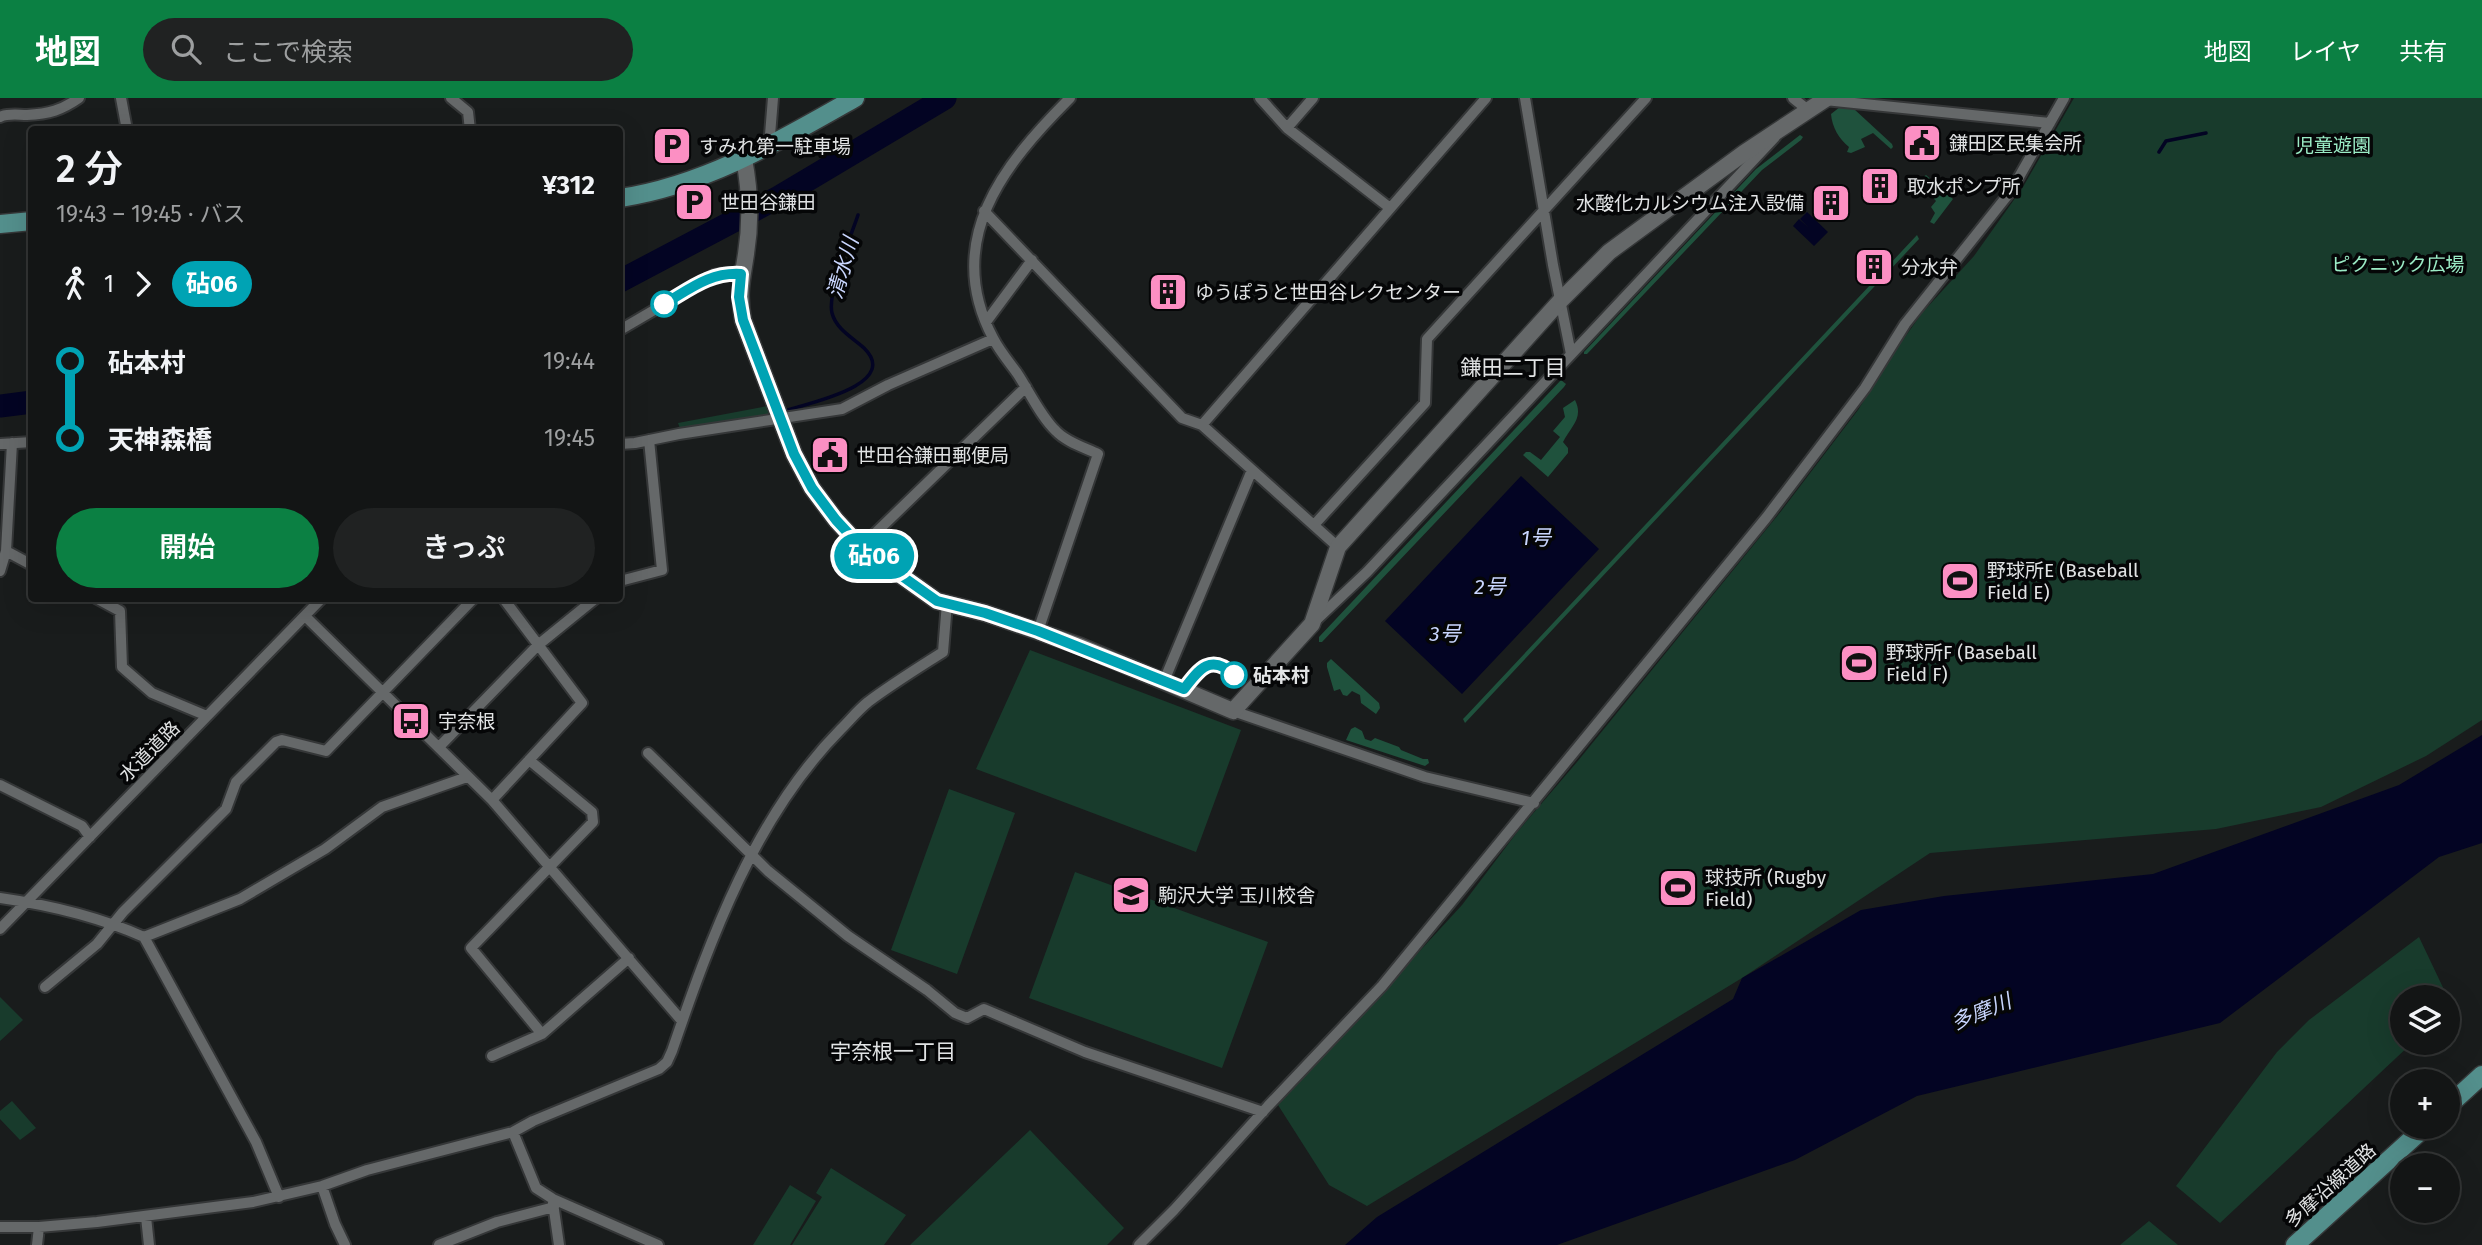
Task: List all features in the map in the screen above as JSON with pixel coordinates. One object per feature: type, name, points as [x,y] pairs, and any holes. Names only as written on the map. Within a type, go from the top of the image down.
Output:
[{"type":"main road","points":[[623,197],[745,166],[775,144],[855,98]]},
{"type":"main road","points":[[0,224],[28,221]]},
{"type":"main road","points":[[2460,1094],[2482,1075]]},
{"type":"main road","name":"多摩沿線道路","points":[[2295,1245],[2412,1139]]},
{"type":"street","points":[[0,117],[4,114],[28,115],[62,110],[79,98]]},
{"type":"street","points":[[121,98],[126,126]]},
{"type":"street","points":[[451,98],[468,112],[470,126]]},
{"type":"street","points":[[773,98],[770,135],[775,144]]},
{"type":"street","points":[[1038,631],[1098,454],[1056,432],[993,339],[974,284],[977,231],[999,183],[1025,147],[1070,98]]},
{"type":"street","points":[[1260,98],[1287,128],[1390,208]]},
{"type":"street","points":[[1287,128],[1313,98]]},
{"type":"street","points":[[1202,425],[1486,98]]},
{"type":"street","points":[[1525,98],[1571,354]]},
{"type":"street","points":[[1314,525],[1425,403],[1427,339],[1646,98]]},
{"type":"street","points":[[1793,98],[1808,110]]},
{"type":"street","points":[[1139,1245],[1382,986],[1766,518],[1865,388],[1905,324],[2011,191],[2064,98]]},
{"type":"street","points":[[1312,624],[1338,547],[1561,300],[1609,251],[1744,153],[1826,99],[2050,123]]},
{"type":"street","points":[[1233,710],[1770,145],[1780,129]]},
{"type":"street","points":[[745,166],[749,198],[746,254],[739,297],[743,320],[794,454],[812,488],[861,547],[937,601],[1038,631],[1233,710],[1425,777],[1534,803]]},
{"type":"street","points":[[984,211],[1182,418],[1202,425],[1338,547]]},
{"type":"street","points":[[986,322],[1032,260]]},
{"type":"street","points":[[623,328],[714,275],[741,274]]},
{"type":"street","points":[[623,443],[842,409],[888,384],[993,339]]},
{"type":"street","points":[[861,547],[1026,387]]},
{"type":"street","points":[[623,580],[662,570],[649,440]]},
{"type":"street","points":[[0,444],[28,442]]},
{"type":"street","points":[[0,571],[6,551],[12,443]]},
{"type":"street","points":[[1164,681],[1252,470]]},
{"type":"street","points":[[6,551],[28,563]]},
{"type":"street","points":[[103,602],[120,611],[122,667],[152,693],[207,716]]},
{"type":"street","name":"水道道路","points":[[0,929],[318,602]]},
{"type":"street","points":[[45,987],[97,944],[123,912],[226,809],[236,782],[276,742],[282,740],[326,751],[470,602]]},
{"type":"street","points":[[492,800],[582,703],[506,602]]},
{"type":"street","points":[[439,747],[538,645],[591,602]]},
{"type":"street","points":[[0,1227],[39,1227],[146,1217],[279,1197],[367,1170],[513,1132],[533,1121],[659,1069],[667,1062],[707,953],[750,853],[793,786],[828,742],[867,703],[943,652],[947,603]]},
{"type":"street","points":[[305,616],[492,800],[682,1021]]},
{"type":"street","points":[[648,753],[768,872],[848,936],[927,990],[955,1013],[967,1017],[985,1009],[1085,1052],[1263,1112]]},
{"type":"street","points":[[529,760],[592,812],[593,822],[471,948],[542,1034]]},
{"type":"street","points":[[145,937],[240,899],[341,839],[382,807],[467,777]]},
{"type":"street","points":[[0,785],[82,826],[90,837]]},
{"type":"street","points":[[0,898],[27,901],[115,924],[145,937],[256,1142],[279,1197]]},
{"type":"street","points":[[492,1056],[542,1034],[629,958]]},
{"type":"street","points":[[513,1132],[536,1188],[554,1203],[658,1245]]},
{"type":"street","points":[[322,1186],[345,1245]]},
{"type":"street","points":[[439,1245],[554,1203]]},
{"type":"street","points":[[554,1203],[559,1245]]},
{"type":"street","points":[[146,1217],[149,1245]]},
{"type":"street","points":[[37,1245],[39,1227]]},
{"type":"green space","points":[[2074,98],[2482,98],[2482,720],[2426,756],[2321,807],[2216,829],[1930,853],[1742,978],[1367,1206],[1329,1185],[1278,1105],[1462,905],[1518,831],[1782,510],[1858,410],[1922,313],[1974,256],[2023,187]]},
{"type":"green space","points":[[1840,107],[1854,109],[1893,147],[1891,149],[1873,133],[1861,139],[1865,147],[1847,152],[1849,147],[1837,132],[1831,114]]},
{"type":"green space","points":[[1800,135],[1803,137],[1801,140],[1762,170],[1587,354],[1584,354],[1756,169]]},
{"type":"green space","points":[[1926,175],[1953,199],[1934,224],[1930,222],[1935,213],[1931,207],[1936,201],[1929,193],[1931,187],[1922,178]]},
{"type":"green space","points":[[1917,235],[1919,239],[1465,723],[1463,719]]},
{"type":"green space","points":[[1561,380],[1566,384],[1564,387],[1322,642],[1319,642],[1319,637]]},
{"type":"green space","points":[[1575,400],[1577,417],[1563,442],[1568,453],[1548,477],[1523,455],[1530,452],[1541,460],[1560,437],[1553,431],[1565,417],[1563,408]]},
{"type":"green space","points":[[773,405],[779,419],[682,434],[678,423]]},
{"type":"green space","points":[[1030,650],[1241,730],[1196,852],[976,769]]},
{"type":"green space","points":[[1331,659],[1379,703],[1380,708],[1376,714],[1361,703],[1360,695],[1352,691],[1347,696],[1343,695],[1340,689],[1334,691],[1327,667]]},
{"type":"green space","points":[[1355,727],[1362,731],[1365,739],[1371,741],[1375,738],[1399,747],[1428,759],[1429,763],[1425,766],[1346,740],[1351,729]]},
{"type":"green space","points":[[949,789],[1015,813],[957,974],[891,950]]},
{"type":"green space","points":[[1075,872],[1268,942],[1222,1068],[1029,998]]},
{"type":"green space","points":[[2419,937],[2442,985],[2390,985],[2390,1055],[2399,1055],[2220,1223],[2176,1186],[2277,1052],[2309,1020]]},
{"type":"green space","points":[[0,997],[23,1020],[0,1041]]},
{"type":"green space","points":[[12,1101],[36,1128],[20,1140],[0,1119],[0,1111]]},
{"type":"green space","points":[[1030,1130],[1124,1228],[1107,1245],[910,1245]]},
{"type":"green space","points":[[831,1168],[906,1215],[884,1245],[792,1245],[822,1197],[816,1193]]},
{"type":"green space","points":[[790,1185],[816,1201],[790,1245],[753,1245]]},
{"type":"green space","points":[[2149,1221],[2178,1245],[2120,1245]]},
{"type":"water","points":[[1807,212],[1828,232],[1814,246],[1793,226],[1799,219],[1809,228],[1800,219]]},
{"type":"water","points":[[1521,476],[1599,549],[1462,694],[1385,621]]},
{"type":"water","name":"多摩川","points":[[2482,735],[2482,843],[2439,857],[2220,1023],[1917,1096],[1795,1160],[1557,1245],[1345,1245],[1377,1217],[1733,999],[1742,978],[1861,910],[1944,896],[2153,874],[2399,785]]},
{"type":"waterway","points":[[623,279],[779,197],[945,98]]},
{"type":"waterway","points":[[2159,152],[2166,141],[2206,133]]},
{"type":"waterway","name":"清水川","points":[[784,411],[846,391],[861,382],[870,372],[872,361],[864,348],[834,319],[831,304],[836,279],[858,215]]},
{"type":"waterway","points":[[0,406],[28,402]]},
{"type":"bus line","name":"砧06","points":[[664,304],[714,275],[741,274],[739,297],[743,320],[794,454],[812,488],[861,547],[937,601],[985,613],[1038,631],[1184,689],[1196,673],[1210,664],[1220,664],[1234,675]]},
{"type":"place","name":"鎌田区民集会所","points":[[1922,143]]},
{"type":"place","name":"すみれ第一駐車場","points":[[672,146]]},
{"type":"place","name":"取水ポンプ所","points":[[1880,186]]},
{"type":"place","name":"世田谷鎌田","points":[[694,202]]},
{"type":"place","name":"水酸化カルシウム注入設備","points":[[1831,203]]},
{"type":"place","name":"分水弁","points":[[1874,267]]},
{"type":"place","name":"ゆうぽうと世田谷レクセンター","points":[[1168,292]]},
{"type":"place","name":"世田谷鎌田郵便局","points":[[830,455]]},
{"type":"place","name":"野球所E (Baseball Field E)","points":[[1960,581]]},
{"type":"place","name":"野球所F (Baseball Field F)","points":[[1859,663]]},
{"type":"place","name":"砧本村","points":[[1234,675]]},
{"type":"place","name":"宇奈根","points":[[411,721]]},
{"type":"place","name":"球技所 (Rugby Field)","points":[[1678,888]]},
{"type":"place","name":"駒沢大学 玉川校舎","points":[[1131,895]]},
{"type":"district","name":"鎌田二丁目","points":[[1513,368]]},
{"type":"district","name":"宇奈根一丁目","points":[[893,1052]]},
{"type":"park label","name":"児童遊園","points":[[2333,145]]},
{"type":"park label","name":"ピクニック広場","points":[[2398,264]]},
{"type":"water label","name":"1号","points":[[1536,538]]},
{"type":"water label","name":"2号","points":[[1490,587]]},
{"type":"water label","name":"3号","points":[[1445,634]]}]
